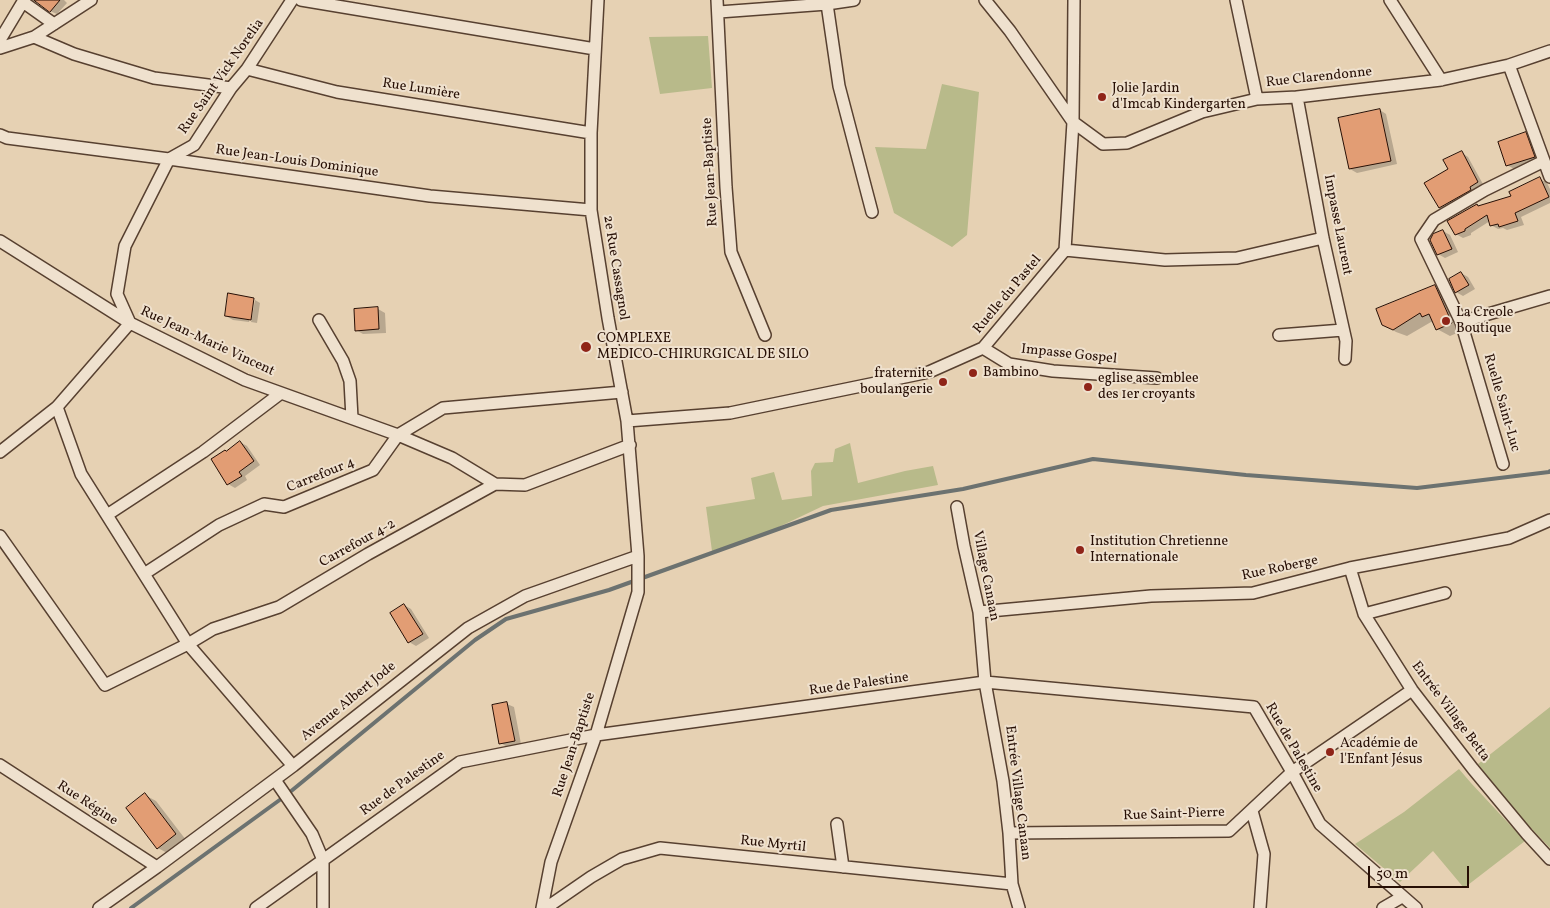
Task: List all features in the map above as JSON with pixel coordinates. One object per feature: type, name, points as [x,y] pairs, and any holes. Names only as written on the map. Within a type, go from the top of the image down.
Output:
[{"type":"street","points":[[0,48],[34,37],[91,0]]},
{"type":"street","name":"Rue Saint Vick Norelia","points":[[169,159],[194,145],[230,88],[247,69],[292,0]]},
{"type":"street","points":[[301,0],[595,48]]},
{"type":"street","name":"2e Rue Cassagnol","points":[[598,0],[592,134],[591,210],[627,421],[639,569]]},
{"type":"street","points":[[718,6],[827,4],[854,0]]},
{"type":"street","name":"Rue Clarendonne","points":[[985,0],[1010,31],[1073,122],[1103,144],[1127,143],[1202,112],[1257,99],[1297,97],[1441,80],[1509,65],[1550,51]]},
{"type":"street","points":[[1074,0],[1073,122],[1065,250],[1165,260],[1237,258],[1323,238]]},
{"type":"street","points":[[1236,0],[1257,99]]},
{"type":"street","points":[[1390,0],[1441,80]]},
{"type":"street","points":[[0,40],[24,1],[54,24]]},
{"type":"street","points":[[827,4],[839,86],[872,212]]},
{"type":"street","name":"Rue Jean-Baptiste","points":[[718,6],[726,187],[731,252],[766,335]]},
{"type":"street","points":[[34,37],[74,54],[154,78],[230,88]]},
{"type":"street","points":[[1509,65],[1550,177]]},
{"type":"street","name":"Rue Lumière","points":[[247,69],[337,92],[592,134]]},
{"type":"street","name":"Impasse Laurent","points":[[1297,97],[1323,238],[1344,330],[1346,341],[1345,360]]},
{"type":"street","name":"Rue Jean-Louis Dominique","points":[[0,136],[430,196],[591,210]]},
{"type":"street","points":[[0,452],[57,407],[130,323],[117,294],[125,246],[169,159]]},
{"type":"street","name":"Ruelle Saint-Luc","points":[[1503,464],[1461,322],[1421,239],[1434,220],[1485,190],[1544,161]]},
{"type":"street","name":"Rue Jean-Marie Vincent","points":[[0,240],[130,323],[245,380],[398,435],[452,458],[495,484]]},
{"type":"street","name":"Ruelle du Pastel","points":[[627,421],[730,412],[929,372],[982,348],[1065,250]]},
{"type":"street","points":[[1461,322],[1550,296]]},
{"type":"street","points":[[319,320],[343,361],[350,381],[352,418]]},
{"type":"street","points":[[1280,335],[1344,330]]},
{"type":"street","name":"Impasse Gospel","points":[[982,348],[1009,364],[1053,371],[1157,378]]},
{"type":"street","name":"Carrefour 4","points":[[144,574],[219,525],[264,504],[284,507],[373,470],[398,435],[443,408],[622,392]]},
{"type":"street","points":[[107,515],[204,452],[281,393]]},
{"type":"street","points":[[57,407],[81,474],[188,644],[293,766]]},
{"type":"street","points":[[495,484],[525,485],[630,445]]},
{"type":"street","name":"Carrefour 4-2","points":[[0,536],[105,685],[213,630],[279,607],[368,554],[495,484]]},
{"type":"street","name":"Village Canaan","points":[[957,506],[979,612],[985,682]]},
{"type":"street","name":"Rue Roberge","points":[[979,612],[1151,596],[1252,593],[1350,568],[1509,538],[1550,520]]},
{"type":"street","name":"Avenue Albert Jode","points":[[98,908],[275,780],[468,628],[525,596],[638,556]]},
{"type":"street","name":"Entrée Village Betta","points":[[1350,568],[1364,614],[1412,690],[1473,769],[1550,859]]},
{"type":"street","name":"Rue Jean-Baptiste","points":[[544,908],[551,862],[596,735],[638,592],[639,569]]},
{"type":"street","points":[[1364,614],[1445,593]]},
{"type":"street","name":"Rue de Palestine","points":[[256,908],[460,762],[596,735],[985,682],[1254,707],[1320,824],[1416,908]]},
{"type":"street","name":"Entrée Village Canaan","points":[[985,682],[1003,781],[1012,884],[1018,908]]},
{"type":"street","name":"Rue Saint-Pierre","points":[[1009,833],[1229,831],[1292,772],[1412,690]]},
{"type":"street","name":"Rue Régine","points":[[0,765],[157,867]]},
{"type":"street","points":[[275,780],[312,834],[323,860],[323,908]]},
{"type":"street","points":[[1252,811],[1264,854],[1260,908]]},
{"type":"street","points":[[836,824],[843,868]]},
{"type":"street","name":"Rue Myrtil","points":[[544,908],[622,859],[660,848],[1012,884]]},
{"type":"street","points":[[1383,908],[1402,897]]},
{"type":"green space","points":[[708,36],[712,88],[660,94],[649,37]]},
{"type":"green space","points":[[942,84],[979,92],[967,235],[952,247],[894,213],[875,147],[926,149]]},
{"type":"green space","points":[[850,443],[858,483],[933,466],[938,485],[823,506],[764,534],[712,551],[706,507],[755,499],[751,478],[774,472],[782,500],[812,496],[811,471],[815,463],[833,462],[835,449]]},
{"type":"green space","points":[[1550,707],[1550,848],[1510,806],[1478,764]]},
{"type":"green space","points":[[1459,769],[1525,841],[1464,888],[1433,851],[1400,882],[1355,844],[1404,812]]},
{"type":"building","points":[[34,0],[60,0],[50,12]]},
{"type":"building","points":[[1380,109],[1391,161],[1349,169],[1338,118]]},
{"type":"building","points":[[1526,132],[1535,157],[1506,166],[1498,142]]},
{"type":"building","points":[[1462,151],[1478,182],[1470,187],[1471,190],[1439,208],[1424,183],[1448,169],[1443,160]]},
{"type":"building","points":[[1540,177],[1549,197],[1515,213],[1518,221],[1499,227],[1498,224],[1490,226],[1487,215],[1465,229],[1465,231],[1455,235],[1447,221],[1477,204],[1478,206],[1511,196],[1509,192]]},
{"type":"building","points":[[1443,230],[1452,249],[1437,255],[1430,240],[1433,234]]},
{"type":"building","points":[[1461,272],[1469,285],[1455,293],[1449,279]]},
{"type":"building","points":[[1435,285],[1452,323],[1436,330],[1429,314],[1422,317],[1420,313],[1393,330],[1382,325],[1376,309]]},
{"type":"building","points":[[228,293],[254,298],[251,320],[225,316]]},
{"type":"building","points":[[378,307],[379,329],[355,331],[354,309]]},
{"type":"building","points":[[240,441],[254,461],[239,472],[242,476],[227,485],[211,459]]},
{"type":"building","points":[[404,604],[423,634],[408,643],[390,613]]},
{"type":"building","points":[[507,702],[515,741],[499,744],[492,705]]},
{"type":"building","points":[[145,793],[176,834],[157,849],[126,808]]},
{"type":"waterway","points":[[290,792],[475,640],[506,619],[609,590],[831,510],[963,489],[1093,459],[1246,475],[1417,488],[1550,471]]},
{"type":"waterway","points":[[131,908],[281,799]]},
{"type":"place","name":"Jolie Jardin d'Imcab Kindergarten","points":[[1102,97]]},
{"type":"place","name":"La Creole Boutique","points":[[1446,321]]},
{"type":"place","name":"COMPLEXE MEDICO-CHIRURGICAL DE SILO","points":[[586,347]]},
{"type":"place","name":"Bambino","points":[[973,373]]},
{"type":"place","name":"fraternite boulangerie","points":[[943,382]]},
{"type":"place","name":"eglise assemblee des 1er croyants","points":[[1088,387]]},
{"type":"place","name":"Institution Chretienne Internationale","points":[[1080,550]]},
{"type":"place","name":"Académie de l'Enfant Jésus","points":[[1330,752]]}]
